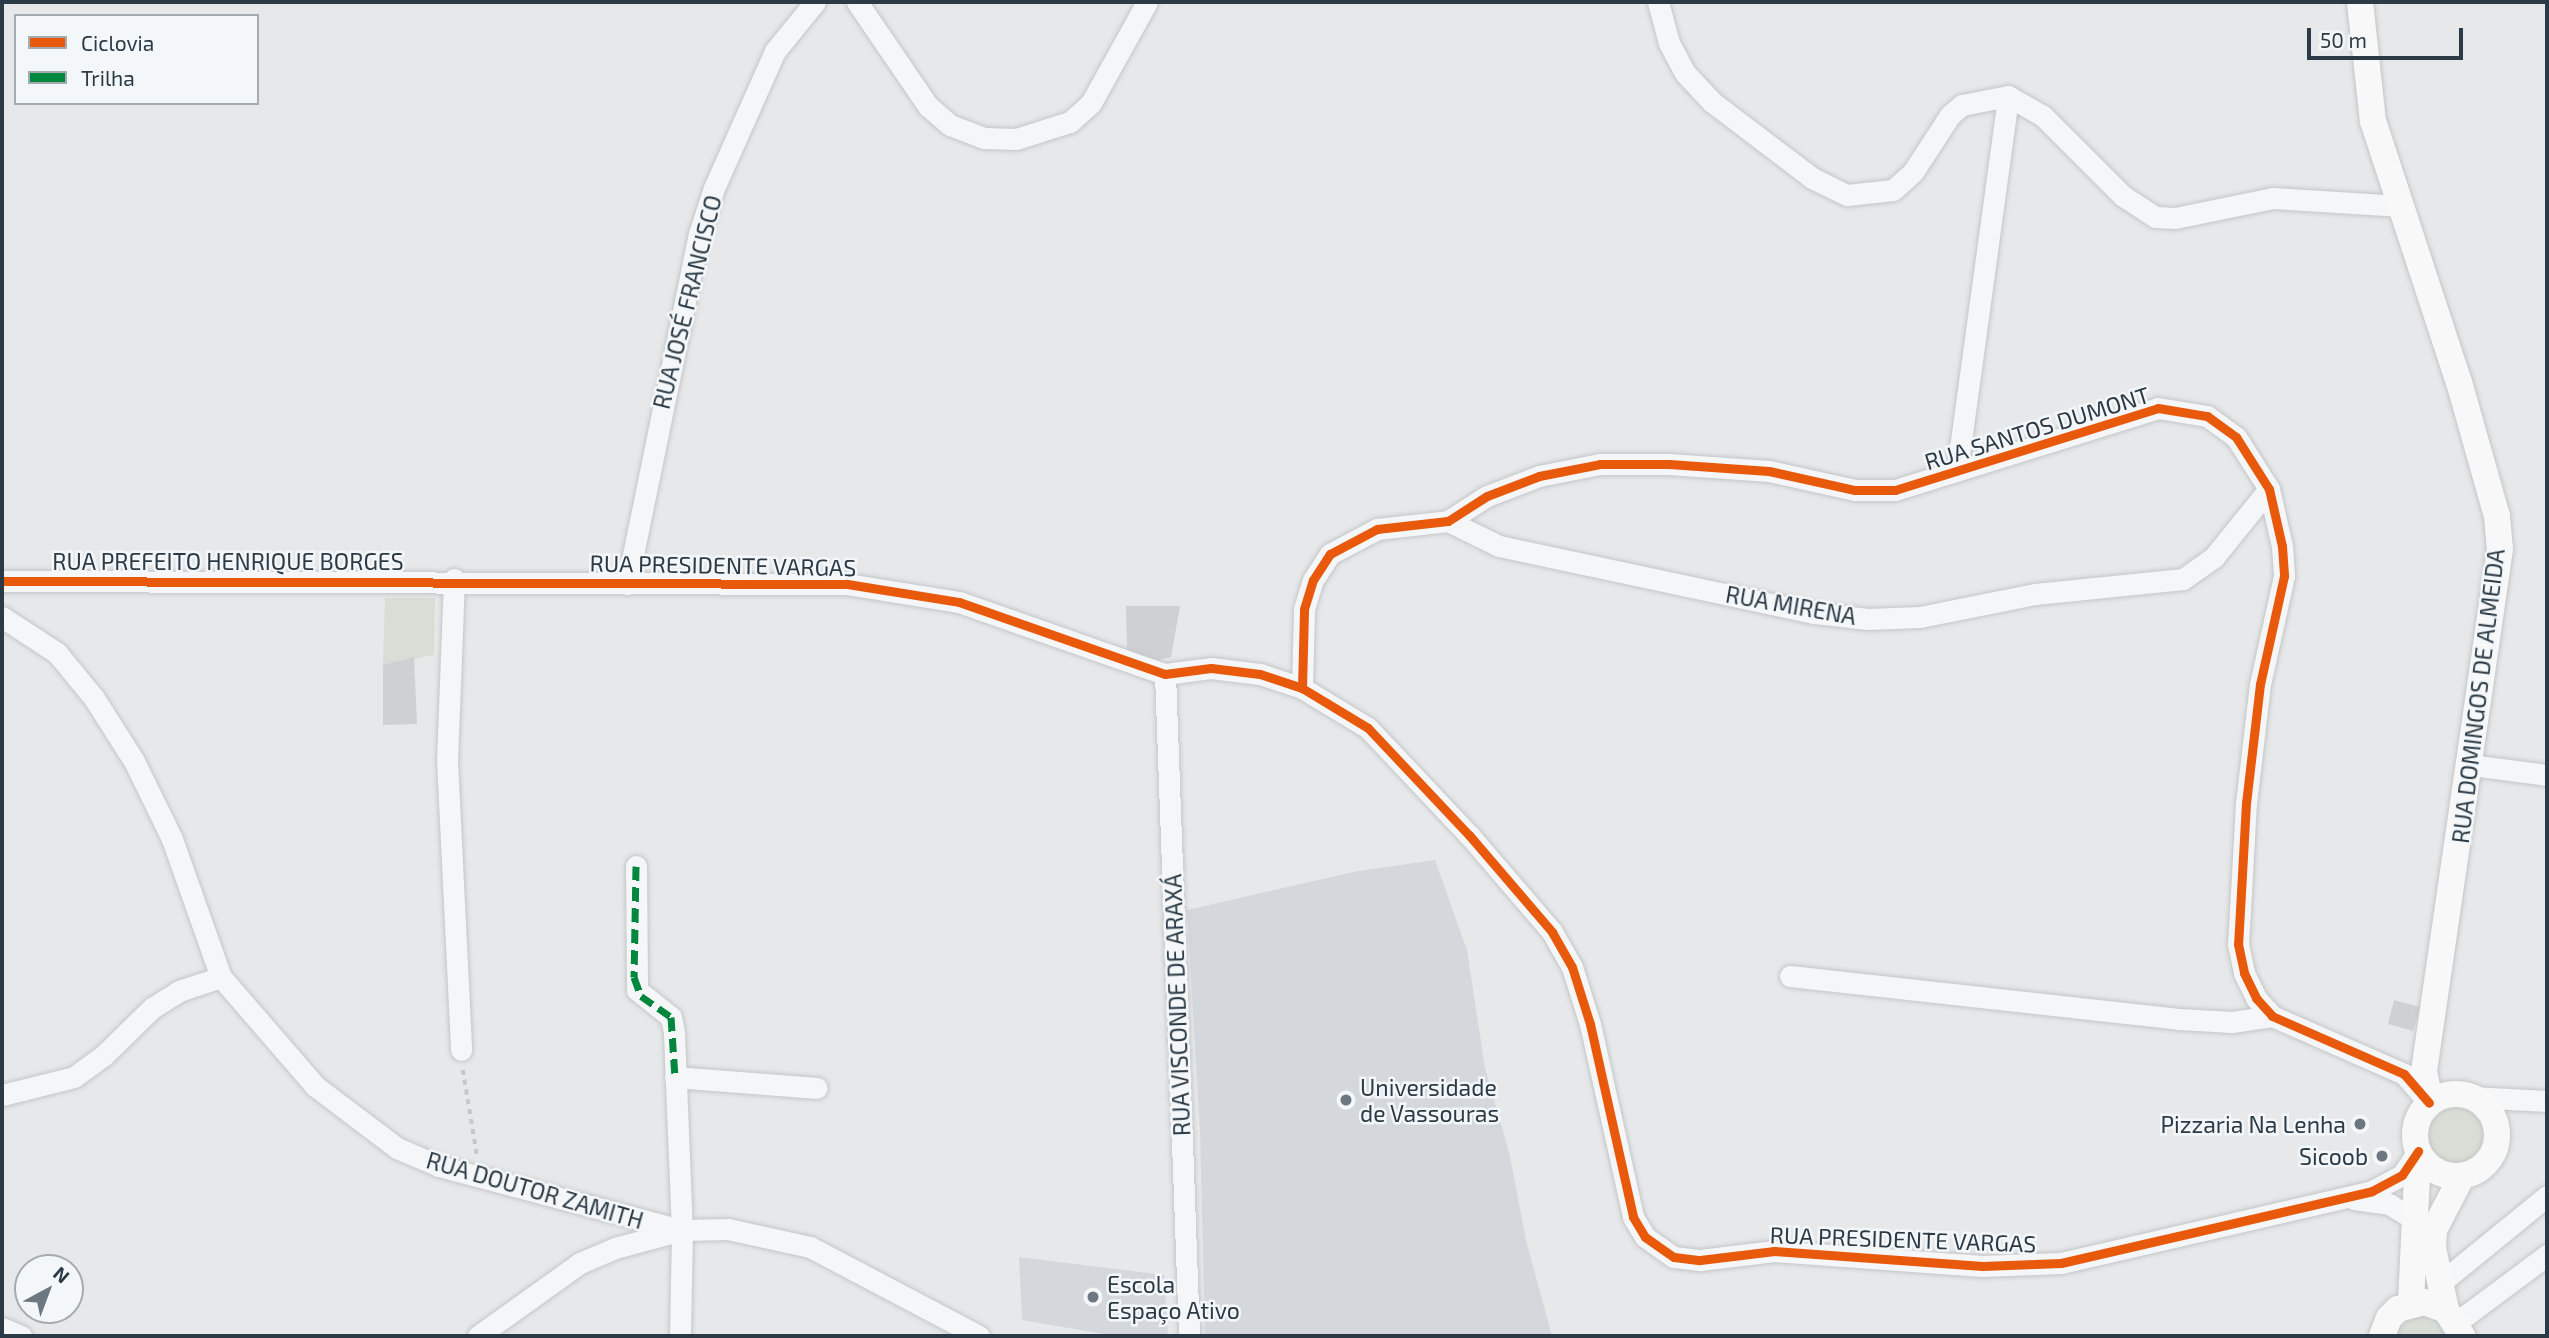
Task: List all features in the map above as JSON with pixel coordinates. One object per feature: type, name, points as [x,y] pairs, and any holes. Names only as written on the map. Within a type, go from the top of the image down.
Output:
[{"type":"main road","name":"RUA DOMINGOS DE ALMEIDA","points":[[2360,2],[2373,121],[2497,516],[2500,549],[2470,765],[2414,1073],[2430,1103]]},
{"type":"main road","points":[[2414,1073],[2469,1096],[2494,1118],[2497,1143],[2485,1165],[2462,1176],[2437,1171],[2418,1151]]},
{"type":"main road","points":[[2411,1303],[2418,1151],[2416,1125],[2430,1103],[2441,1096],[2469,1096]]},
{"type":"main road","points":[[2455,1323],[2439,1284],[2434,1230],[2462,1176]]},
{"type":"main road","points":[[2382,1336],[2389,1318],[2411,1303],[2424,1301],[2455,1323]]},
{"type":"street","name":"RUA JOSÉ FRANCISCO","points":[[627,584],[706,211],[775,51],[815,2]]},
{"type":"street","points":[[857,2],[928,106],[950,125],[984,138],[1016,139],[1070,122],[1091,103],[1147,2]]},
{"type":"street","points":[[1658,2],[1669,43],[1685,73],[1712,102],[1801,170],[1847,195],[1893,190],[1913,172],[1950,115],[1962,105],[2008,96],[2043,116],[2123,196],[2155,216],[2175,218],[2273,198],[2401,206]]},
{"type":"street","points":[[1957,470],[2008,96]]},
{"type":"street","name":"RUA SANTOS DUMONT","points":[[1302,688],[1304,609],[1313,580],[1330,554],[1377,529],[1448,521],[1488,496],[1539,476],[1600,464],[1769,471],[1855,489],[1895,490],[2158,408],[2207,416],[2236,437],[2269,489],[2282,546],[2284,576],[2253,742],[2238,944],[2256,998],[2272,1016]]},
{"type":"street","name":"RUA MIRENA","points":[[1448,521],[1499,546],[1815,613],[1868,619],[1920,617],[2035,594],[2183,579],[2214,557],[2269,489]]},
{"type":"street","name":"RUA PRESIDENTE VARGAS","points":[[454,579],[627,584],[848,584],[959,602],[1166,674],[1211,668],[1260,674],[1302,688],[1368,728],[1469,835],[1552,932],[1572,967],[1590,1024],[1633,1217],[1645,1237],[1674,1257],[1700,1260],[1774,1251],[1982,1266],[2061,1263],[2216,1224],[2342,1198],[2392,1182],[2418,1151]]},
{"type":"street","points":[[454,579],[448,798],[461,1050]]},
{"type":"street","name":"RUA PREFEITO HENRIQUE BORGES","points":[[2,581],[454,579]]},
{"type":"street","name":"RUA DOUTOR ZAMITH","points":[[2,617],[57,653],[94,698],[134,761],[189,878],[221,977],[315,1086],[364,1126],[397,1148],[483,1179],[682,1230]]},
{"type":"street","name":"RUA VISCONDE DE ARAXÁ","points":[[1166,674],[1189,1336]]},
{"type":"street","points":[[2470,765],[2547,775]]},
{"type":"street","points":[[636,866],[634,977],[641,996],[671,1017],[682,1230],[680,1336]]},
{"type":"street","points":[[1790,976],[2179,1018],[2240,1022],[2272,1016],[2414,1073]]},
{"type":"street","points":[[2,1095],[45,1088],[74,1077],[103,1056],[152,1008],[178,991],[221,977]]},
{"type":"street","points":[[675,1077],[817,1088]]},
{"type":"street","points":[[2469,1096],[2547,1101]]},
{"type":"street","points":[[2439,1284],[2547,1196]]},
{"type":"street","name":"RUA PRESIDENTE VARGAS","points":[[2342,1198],[2389,1204],[2414,1219]]},
{"type":"street","points":[[478,1336],[580,1263],[615,1248],[682,1230],[728,1229],[810,1247],[979,1336]]},
{"type":"street","points":[[2455,1323],[2547,1255]]},
{"type":"street","points":[[2,1328],[21,1336]]},
{"type":"path","points":[[461,1050],[469,1119],[483,1179]]},
{"type":"shaded area","points":[[385,598],[435,598],[434,655],[383,665]]},
{"type":"shaded area","name":"Universidade de Vassouras","points":[[1435,860],[1467,950],[1485,1068],[1510,1156],[1526,1240],[1552,1336],[1205,1336],[1200,1132],[1187,910],[1358,871]]},
{"type":"shaded area","points":[[2465,1100],[2486,1115],[2492,1127],[2490,1147],[2482,1158],[2465,1168],[2451,1168],[2434,1158],[2426,1147],[2424,1127],[2434,1110],[2445,1102]]},
{"type":"shaded area","name":"Escola Espaço Ativo","points":[[1019,1257],[1164,1275],[1168,1336],[1115,1336],[1022,1320]]},
{"type":"shaded area","points":[[2433,1312],[2454,1336],[2393,1336],[2403,1318]]},
{"type":"building","points":[[1126,606],[1180,606],[1171,657],[1147,663],[1127,650]]},
{"type":"building","points":[[414,657],[417,724],[383,725],[383,665]]},
{"type":"building","points":[[2394,1000],[2420,1007],[2413,1031],[2388,1024]]},
{"type":"marked path","points":[[636,866],[634,977],[641,996],[671,1017],[675,1077]]},
{"type":"cycle path","points":[[1302,688],[1304,609],[1313,580],[1330,554],[1377,529],[1448,521],[1487,496],[1539,476],[1600,464],[1669,464],[1769,471],[1855,490],[1895,490],[2158,408],[2207,416],[2236,437],[2269,489],[2282,546],[2284,576],[2260,684],[2246,803],[2238,944],[2244,973],[2256,998],[2272,1016],[2404,1074],[2429,1103]]},
{"type":"cycle path","points":[[2,581],[847,584],[959,602],[1165,674],[1211,668],[1260,674],[1302,688],[1368,728],[1469,835],[1552,932],[1572,967],[1590,1024],[1633,1217],[1645,1237],[1674,1257],[1700,1260],[1774,1251],[1982,1266],[2061,1263],[2372,1191],[2402,1175],[2418,1151]]},
{"type":"place","name":"Universidade de Vassouras","points":[[1346,1100]]},
{"type":"place","name":"Pizzaria Na Lenha","points":[[2360,1124]]},
{"type":"place","name":"Sicoob","points":[[2382,1156]]},
{"type":"place","name":"Escola Espaço Ativo","points":[[1093,1297]]}]
